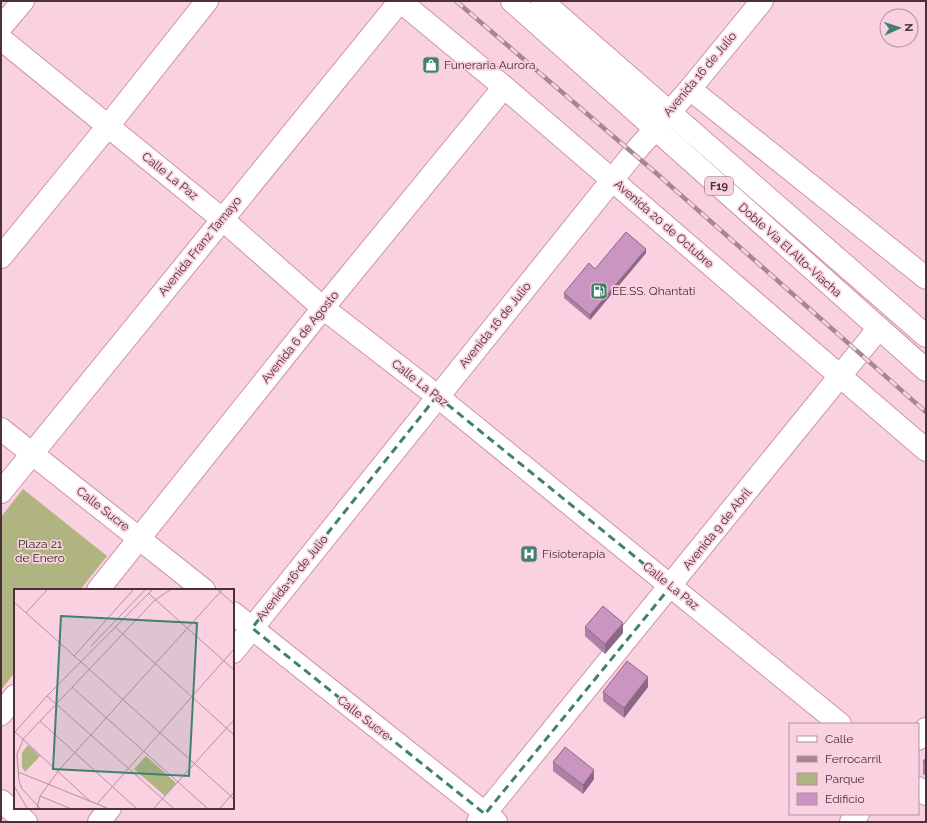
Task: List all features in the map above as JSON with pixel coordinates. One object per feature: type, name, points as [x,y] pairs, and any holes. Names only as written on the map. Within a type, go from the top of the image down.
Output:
[{"type":"main road","points":[[1,27],[23,1]]},
{"type":"main road","points":[[1,257],[108,126],[207,1]]},
{"type":"main road","name":"Avenida 20 de Octubre","points":[[400,1],[504,86],[926,450]]},
{"type":"main road","name":"Avenida Franz Tamayo","points":[[1,492],[400,1]]},
{"type":"main road","name":"Doble Vía El Alto-Viacha","points":[[512,1],[926,336]]},
{"type":"main road","name":"Doble Vía El Alto-Viacha","points":[[542,1],[661,121],[879,328],[926,370]]},
{"type":"main road","name":"Avenida 16 de Julio","points":[[234,651],[437,396],[661,121],[690,89],[762,1]]},
{"type":"main road","name":"Calle La Paz","points":[[1,39],[222,219],[323,308],[437,396],[839,723]]},
{"type":"main road","name":"Avenida 6 de Agosto","points":[[99,589],[323,308],[504,86]]},
{"type":"main road","points":[[690,89],[926,278]]},
{"type":"main road","name":"Avenida 9 de Abril","points":[[486,819],[879,328]]},
{"type":"main road","name":"Calle Sucre","points":[[1,429],[203,589]]},
{"type":"main road","name":"Calle Sucre","points":[[234,614],[486,819]]},
{"type":"main road","points":[[1,714],[14,697]]},
{"type":"main road","points":[[919,738],[926,729]]},
{"type":"main road","points":[[1,801],[26,822]]},
{"type":"main road","points":[[99,822],[109,809]]},
{"type":"highlighted area","points":[[437,396],[671,586],[485,814],[252,628]]},
{"type":"green space","name":"Plaza 21 de Enero","points":[[23,489],[107,556],[81,589],[14,589],[14,673],[1,690],[1,517]]},
{"type":"building","points":[[626,232],[646,249],[590,315],[564,293],[589,263],[595,269]]},
{"type":"building","points":[[603,606],[623,623],[605,644],[585,627]]},
{"type":"building","points":[[627,661],[648,677],[624,708],[603,692]]},
{"type":"building","points":[[565,747],[594,770],[583,785],[553,762]]},
{"type":"railway","points":[[456,1],[656,173],[926,412]]},
{"type":"place","name":"Funeraria Aurora","points":[[431,65]]},
{"type":"place","name":"EE.SS. Qhantati","points":[[599,291]]},
{"type":"place","name":"Fisioterapia","points":[[529,554]]}]
